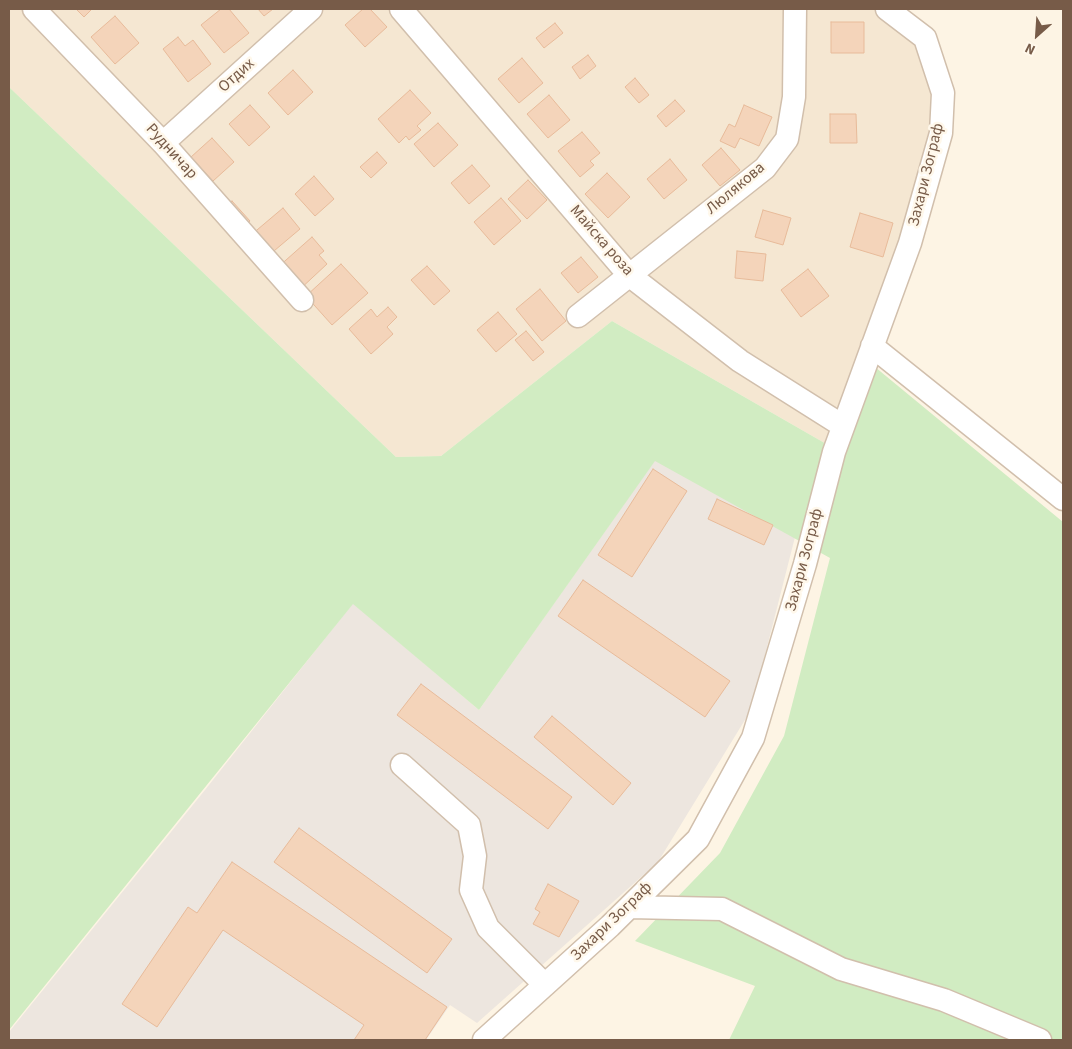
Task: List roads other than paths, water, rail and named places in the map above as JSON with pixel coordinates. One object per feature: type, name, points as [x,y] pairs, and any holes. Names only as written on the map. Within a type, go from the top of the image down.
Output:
[{"type":"street","name":"Рудничар","points":[[34,9],[163,142],[302,300]]},
{"type":"street","name":"Отдих","points":[[163,142],[311,9]]},
{"type":"street","name":"Майска роза","points":[[401,9],[629,275],[740,361],[843,426]]},
{"type":"street","name":"Люлякова","points":[[578,316],[765,168],[787,139],[794,97],[795,9]]},
{"type":"street","name":"Захари Зограф","points":[[484,1040],[610,926],[698,839],[753,738],[805,564],[834,452],[910,243],[941,133],[943,93],[925,38],[887,9]]},
{"type":"street","points":[[872,346],[1063,499]]},
{"type":"street","points":[[402,765],[469,825],[475,856],[470,890],[488,928],[545,985]]},
{"type":"street","points":[[630,907],[722,908],[841,969],[944,1000],[1040,1040]]}]
